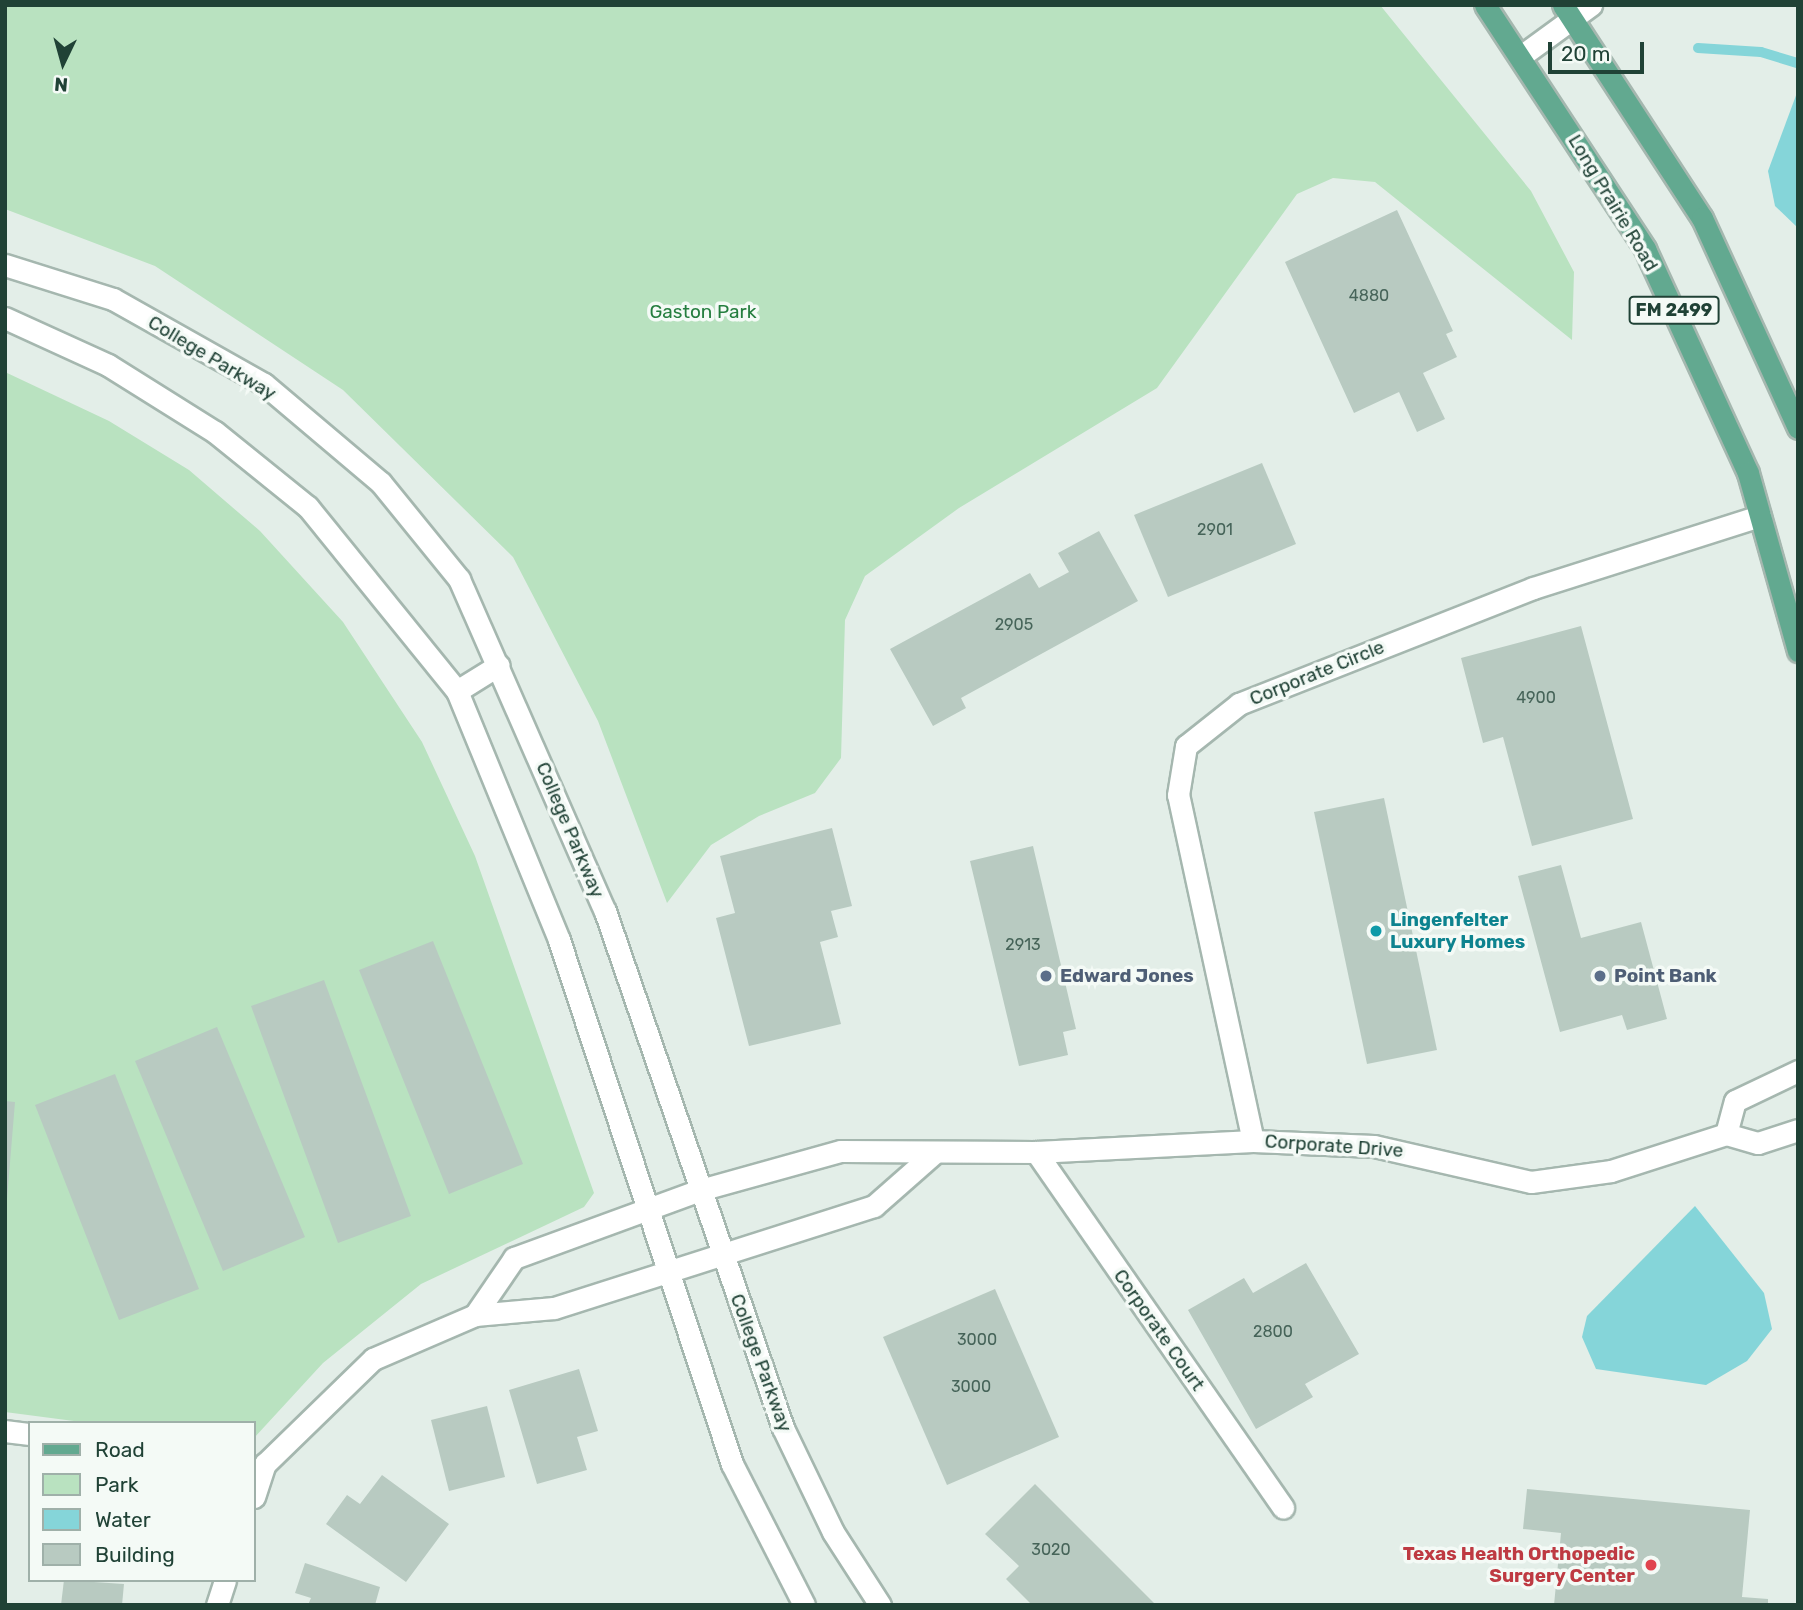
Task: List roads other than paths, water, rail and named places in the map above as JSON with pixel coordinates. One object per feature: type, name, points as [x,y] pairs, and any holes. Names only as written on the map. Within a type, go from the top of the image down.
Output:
[{"type":"main road","name":"Long Prairie Road","points":[[1485,5],[1521,56],[1645,249],[1748,473],[1798,651]]},
{"type":"main road","name":"FM 2499","points":[[1568,13],[1702,218],[1798,428]]},
{"type":"street","points":[[1521,56],[1568,13],[1591,5]]},
{"type":"street","name":"College Parkway","points":[[5,265],[113,299],[264,384],[381,483],[459,579],[605,911],[783,1428],[833,1532],[880,1605]]},
{"type":"street","points":[[5,318],[120,373],[215,432],[308,507],[457,691],[559,940],[666,1274],[732,1464],[804,1605]]},
{"type":"street","name":"Corporate Circle","points":[[1253,1141],[1178,795],[1186,746],[1239,704],[1533,588],[1760,516]]},
{"type":"street","points":[[457,691],[499,666]]},
{"type":"street","points":[[1798,1071],[1735,1101],[1726,1134],[1758,1143],[1798,1130]]},
{"type":"street","name":"Corporate Drive","points":[[475,1315],[514,1258],[700,1190],[841,1151],[933,1154],[1036,1152],[1253,1141],[1374,1146],[1531,1182],[1611,1171],[1726,1134]]},
{"type":"street","name":"Corporate Court","points":[[1036,1152],[1283,1508]]},
{"type":"street","points":[[256,1484],[259,1464],[373,1359],[475,1315],[554,1308],[723,1257],[874,1206],[933,1154]]},
{"type":"street","points":[[5,1431],[28,1434]]},
{"type":"street","points":[[217,1605],[224,1582]]},
{"type":"water","points":[[1798,90],[1798,228],[1775,206],[1768,171]]},
{"type":"water","points":[[1695,1206],[1764,1293],[1772,1329],[1747,1361],[1706,1385],[1596,1369],[1582,1337],[1587,1316]]},
{"type":"waterway","points":[[1698,48],[1761,52],[1798,63]]},
{"type":"place","name":"Lingenfelter Luxury Homes","points":[[1376,931]]},
{"type":"place","name":"Edward Jones","points":[[1046,976]]},
{"type":"place","name":"Point Bank","points":[[1600,976]]},
{"type":"place","name":"Texas Health Orthopedic Surgery Center","points":[[1651,1565]]},
{"type":"park label","name":"Gaston Park","points":[[703,312]]}]
